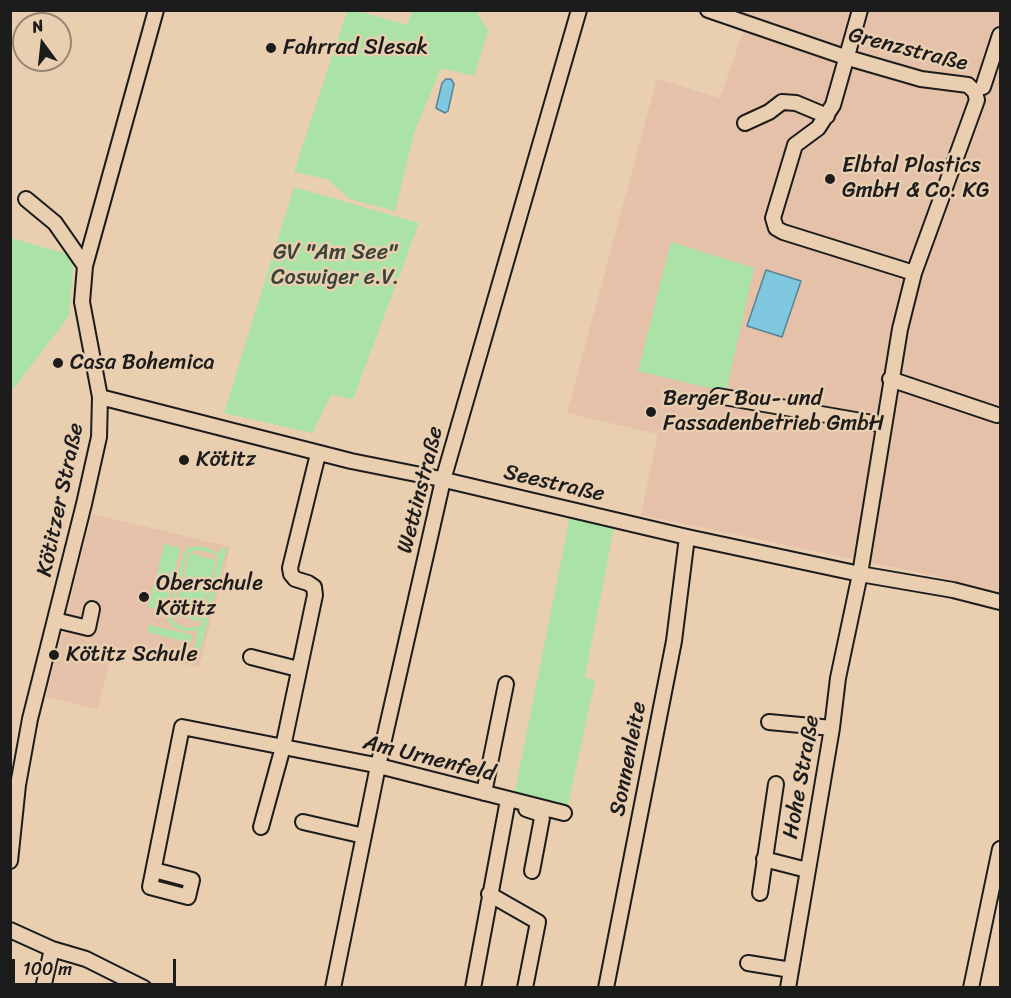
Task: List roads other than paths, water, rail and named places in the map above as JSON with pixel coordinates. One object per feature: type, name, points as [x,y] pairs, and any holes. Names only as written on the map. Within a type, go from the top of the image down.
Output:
[{"type":"street","name":"Kötitzer Straße","points":[[10,861],[14,784],[99,437],[100,397],[82,302],[85,266],[156,10]]},
{"type":"street","name":"Wettinstraße","points":[[333,987],[378,766],[443,480],[579,10]]},
{"type":"street","name":"Grenzstraße","points":[[708,10],[845,57],[921,79],[968,85],[975,92],[977,100],[974,110]]},
{"type":"street","points":[[860,10],[832,105],[818,128],[795,145],[773,218],[776,228],[783,232],[914,273]]},
{"type":"street","name":"Grenzstraße","points":[[983,87],[1000,35]]},
{"type":"street","points":[[745,123],[769,112],[782,102],[796,103],[827,116]]},
{"type":"street","name":"Hohe Straße","points":[[788,987],[832,728],[838,678],[860,574],[891,379],[906,302],[914,273],[974,110]]},
{"type":"street","points":[[26,199],[55,223],[85,266]]},
{"type":"street","points":[[891,379],[997,415]]},
{"type":"street","points":[[718,396],[792,407],[884,425]]},
{"type":"street","name":"Seestraße","points":[[100,397],[318,454],[443,480],[687,537],[860,574],[953,590],[1000,602]]},
{"type":"street","points":[[261,827],[283,747],[315,595],[314,587],[295,579],[290,568],[318,454]]},
{"type":"street","name":"Sonnenleite","points":[[606,987],[674,641],[687,537]]},
{"type":"street","points":[[55,620],[88,628],[92,609]]},
{"type":"street","points":[[251,657],[298,669]]},
{"type":"street","points":[[483,793],[506,684]]},
{"type":"street","points":[[769,722],[832,728]]},
{"type":"street","name":"Am Urnenfeld","points":[[153,870],[182,727],[378,766],[483,793],[507,802],[564,813]]},
{"type":"street","points":[[760,893],[776,784]]},
{"type":"street","points":[[472,987],[507,802],[538,813],[542,818],[532,871]]},
{"type":"street","points":[[303,822],[364,836]]},
{"type":"street","points":[[971,987],[1000,849]]},
{"type":"street","points":[[764,859],[807,870]]},
{"type":"street","points":[[489,894],[538,922],[525,987]]},
{"type":"street","points":[[11,935],[86,959],[144,987]]},
{"type":"street","points":[[43,987],[52,949]]},
{"type":"street","points":[[748,963],[791,970]]},
{"type":"water","points":[[446,79],[451,79],[454,84],[448,111],[445,113],[436,108],[442,83]]},
{"type":"water","points":[[766,270],[801,281],[782,337],[747,326]]},
{"type":"place","name":"Fahrrad Slesak","points":[[271,48]]},
{"type":"place","name":"Elbtal Plastics GmbH & Co. KG","points":[[830,179]]},
{"type":"place","name":"Casa Bohemica","points":[[58,363]]},
{"type":"place","name":"Berger Bau- und Fassadenbetrieb GmbH","points":[[651,412]]},
{"type":"place","name":"Kötitz","points":[[184,460]]},
{"type":"place","name":"Oberschule Kötitz","points":[[144,597]]},
{"type":"place","name":"Kötitz Schule","points":[[54,655]]},
{"type":"park label","name":"GV \"Am See\" Coswiger e.V.","points":[[335,266]]}]
